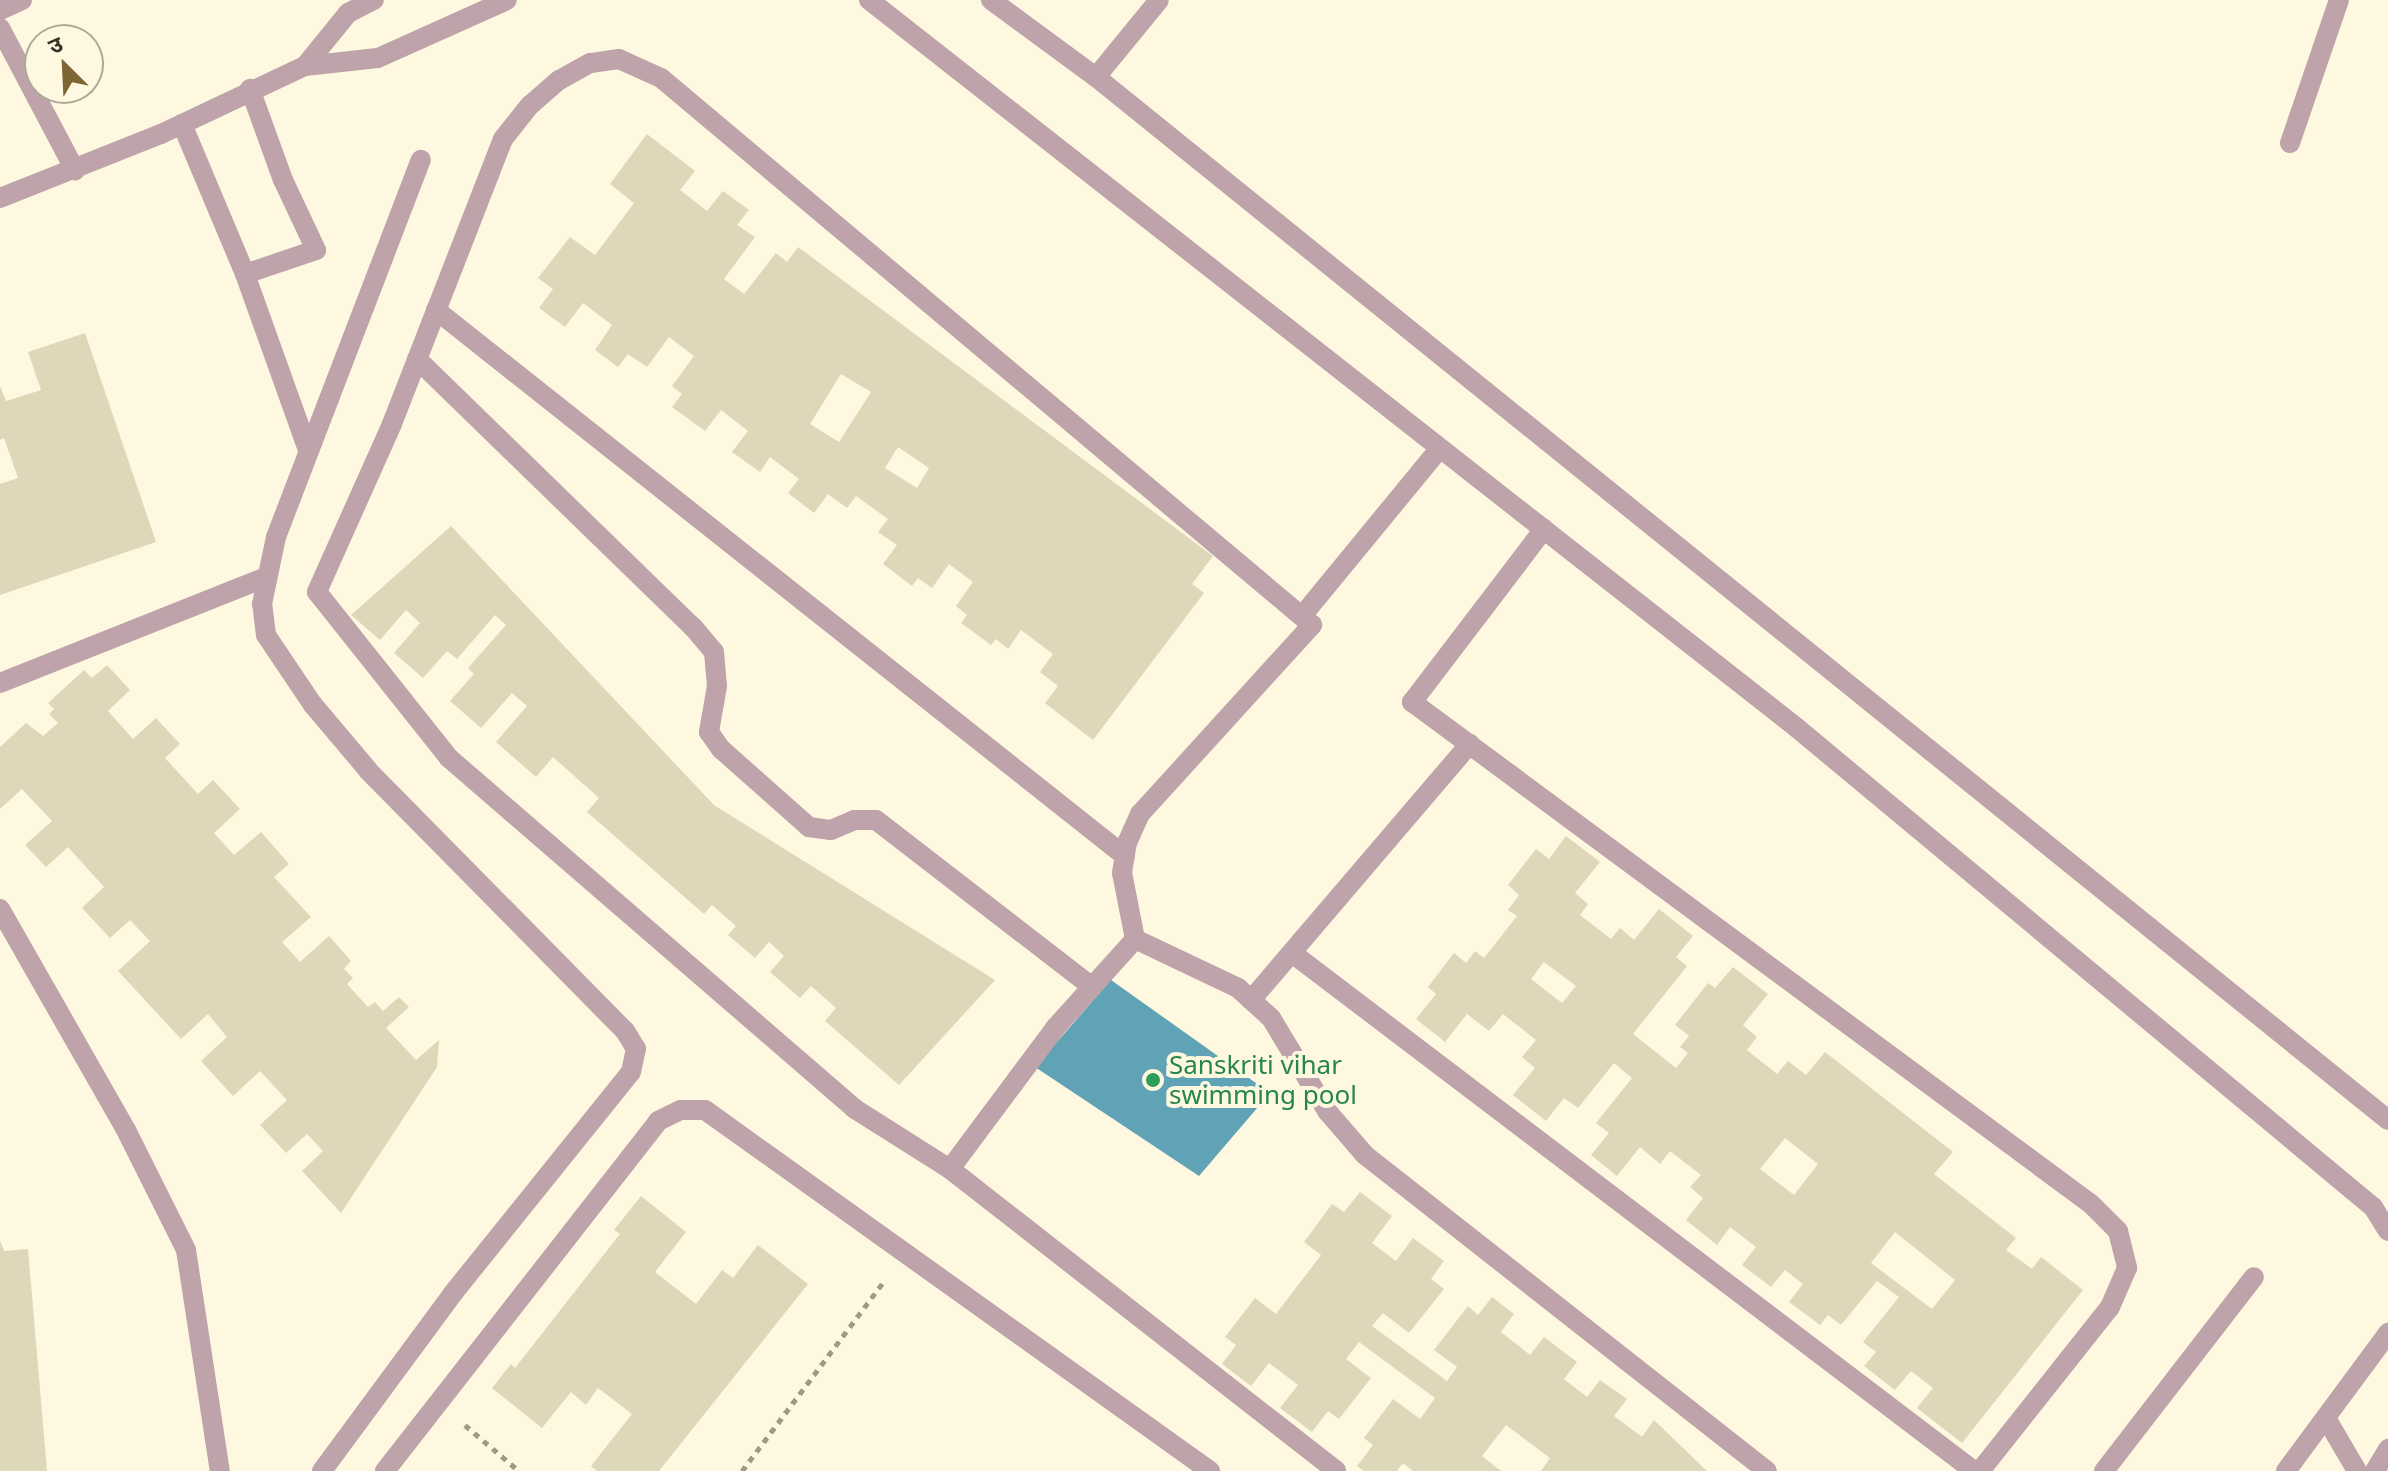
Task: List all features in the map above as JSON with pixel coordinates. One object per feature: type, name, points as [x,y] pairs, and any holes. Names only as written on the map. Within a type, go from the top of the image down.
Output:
[{"type":"street","points":[[0,10],[22,0]]},
{"type":"street","points":[[305,66],[348,13],[374,0]]},
{"type":"street","points":[[0,198],[182,124],[250,89],[305,66],[378,58],[507,0]]},
{"type":"street","points":[[869,0],[1809,738],[2373,1207],[2388,1231]]},
{"type":"street","points":[[991,0],[1096,77],[2388,1120]]},
{"type":"street","points":[[1096,77],[1159,0]]},
{"type":"street","points":[[2290,143],[2339,0]]},
{"type":"street","points":[[0,28],[75,170]]},
{"type":"street","points":[[1135,939],[1122,873],[1140,814],[1312,625],[661,78],[619,59],[590,63],[559,80],[530,105],[503,139],[392,424],[317,592],[449,758],[855,1109],[950,1169],[1336,1471]]},
{"type":"street","points":[[245,274],[316,250],[283,180],[250,89]]},
{"type":"street","points":[[182,124],[245,274],[308,450]]},
{"type":"street","points":[[322,1471],[454,1292],[631,1072],[636,1049],[625,1031],[368,770],[313,705],[266,635],[262,604],[276,537],[421,160]]},
{"type":"street","points":[[436,310],[1125,856]]},
{"type":"street","points":[[417,359],[693,627],[714,652],[717,686],[709,732],[721,749],[809,827],[831,830],[854,820],[876,820],[1092,987]]},
{"type":"street","points":[[1302,616],[1440,448]]},
{"type":"street","points":[[1544,529],[1412,702],[2091,1204],[2118,1231],[2127,1268],[2110,1307],[1980,1471]]},
{"type":"street","points":[[0,683],[267,577]]},
{"type":"street","points":[[1251,1000],[1470,744]]},
{"type":"street","points":[[0,909],[126,1130],[186,1250],[220,1471]]},
{"type":"street","points":[[950,1169],[1055,1028],[1135,939]]},
{"type":"street","points":[[1135,939],[1238,988],[1271,1018],[1327,1111],[1365,1155],[1767,1471]]},
{"type":"street","points":[[1292,953],[1974,1471]]},
{"type":"street","points":[[385,1471],[658,1121],[681,1110],[705,1110],[1210,1471]]},
{"type":"street","points":[[2104,1471],[2254,1277]]},
{"type":"street","points":[[2286,1471],[2388,1333]]},
{"type":"street","points":[[2326,1418],[2357,1471]]},
{"type":"street","points":[[2375,1471],[2388,1449]]},
{"type":"path","points":[[742,1471],[905,1253]]},
{"type":"path","points":[[437,1401],[519,1471]]},
{"type":"water","name":"Sanskriti vihar swimming pool","points":[[1111,980],[1270,1093],[1199,1176],[1035,1067]]},
{"type":"building","points":[[647,134],[695,171],[680,190],[707,211],[723,191],[749,210],[737,225],[755,237],[724,279],[744,294],[776,253],[787,262],[798,247],[1213,556],[1192,584],[1204,593],[1093,740],[1045,703],[1058,686],[1040,672],[1053,654],[1021,630],[1008,649],[996,639],[991,645],[961,623],[967,615],[956,606],[973,582],[949,564],[932,588],[918,578],[912,586],[883,564],[897,545],[878,532],[888,519],[856,496],[847,508],[828,494],[814,513],[788,493],[799,479],[770,457],[760,472],[732,452],[748,431],[721,410],[705,431],[672,407],[682,394],[672,386],[694,356],[669,337],[647,367],[628,354],[618,367],[595,350],[612,325],[583,303],[565,327],[539,308],[553,289],[538,278],[570,237],[595,255],[634,203],[610,184]],"holes":[[[841,374],[871,392],[839,442],[810,424]],[[898,447],[929,468],[917,488],[885,468]]]},
{"type":"building","points":[[85,333],[156,542],[0,595],[0,484],[18,478],[4,438],[0,440],[0,386],[6,401],[41,390],[28,352]]},
{"type":"building","points":[[451,526],[714,805],[995,980],[899,1085],[825,1021],[836,1008],[811,986],[800,998],[770,972],[784,956],[769,942],[755,958],[728,935],[736,926],[712,905],[704,914],[587,812],[599,798],[553,757],[536,777],[496,742],[527,706],[512,693],[481,728],[450,701],[474,674],[468,668],[506,625],[495,615],[457,659],[447,651],[423,678],[394,653],[420,623],[406,610],[380,640],[351,615]]},
{"type":"building","points":[[107,665],[130,690],[108,711],[133,739],[156,718],[180,744],[165,758],[198,794],[213,780],[240,809],[214,833],[234,855],[261,832],[289,864],[274,877],[311,917],[282,942],[300,962],[329,936],[351,961],[344,969],[353,978],[347,984],[368,1007],[375,1002],[383,1011],[399,997],[409,1007],[386,1028],[416,1060],[439,1040],[437,1067],[341,1213],[302,1171],[323,1151],[307,1134],[286,1153],[260,1125],[287,1100],[260,1071],[233,1096],[201,1061],[227,1037],[208,1014],[181,1039],[118,971],[150,941],[130,920],[110,938],[82,908],[104,887],[68,847],[46,867],[25,845],[52,821],[22,789],[0,809],[0,747],[26,723],[43,736],[58,723],[49,714],[54,709],[48,703],[84,670],[92,678]]},
{"type":"building","points":[[1566,836],[1600,862],[1575,893],[1588,904],[1580,915],[1611,939],[1620,928],[1634,940],[1659,909],[1693,936],[1676,957],[1687,966],[1633,1034],[1676,1068],[1688,1053],[1680,1047],[1689,1036],[1675,1025],[1708,983],[1715,988],[1733,967],[1768,994],[1743,1025],[1757,1037],[1747,1050],[1777,1074],[1788,1061],[1806,1075],[1825,1052],[1953,1152],[1934,1174],[2016,1238],[2006,1250],[2032,1269],[2041,1257],[2083,1290],[1962,1443],[1917,1408],[1933,1388],[1911,1371],[1895,1390],[1864,1366],[1876,1352],[1863,1342],[1899,1297],[1877,1281],[1841,1325],[1828,1315],[1820,1325],[1789,1302],[1803,1284],[1785,1270],[1771,1287],[1742,1265],[1756,1247],[1730,1227],[1717,1245],[1686,1220],[1703,1198],[1690,1187],[1701,1175],[1670,1151],[1660,1164],[1640,1147],[1617,1176],[1591,1155],[1609,1133],[1596,1123],[1632,1078],[1614,1063],[1578,1108],[1564,1098],[1546,1121],[1513,1095],[1535,1068],[1522,1057],[1536,1040],[1503,1014],[1489,1031],[1467,1014],[1445,1042],[1416,1019],[1436,994],[1428,987],[1454,953],[1466,963],[1475,951],[1484,958],[1517,916],[1508,910],[1519,895],[1508,885],[1536,849],[1549,859]],"holes":[[[1544,962],[1576,986],[1562,1003],[1531,979]],[[1785,1138],[1818,1164],[1794,1195],[1760,1169]],[[1895,1232],[1955,1280],[1932,1309],[1871,1263]]]},
{"type":"building","points":[[1360,1192],[1392,1216],[1372,1243],[1396,1261],[1413,1238],[1444,1261],[1431,1279],[1444,1289],[1409,1333],[1383,1313],[1372,1326],[1447,1381],[1457,1367],[1434,1350],[1468,1306],[1478,1315],[1492,1297],[1514,1314],[1501,1332],[1530,1355],[1544,1337],[1577,1362],[1564,1379],[1587,1397],[1600,1380],[1627,1399],[1614,1416],[1642,1437],[1654,1420],[1707,1471],[1541,1471],[1550,1458],[1506,1425],[1482,1456],[1501,1471],[1413,1471],[1403,1463],[1397,1471],[1364,1471],[1357,1466],[1373,1445],[1364,1438],[1393,1399],[1420,1419],[1435,1398],[1359,1342],[1346,1359],[1371,1378],[1339,1419],[1328,1411],[1312,1432],[1280,1408],[1298,1385],[1269,1363],[1251,1386],[1222,1364],[1236,1345],[1225,1337],[1255,1298],[1276,1314],[1321,1255],[1304,1242],[1332,1204],[1344,1212]]},
{"type":"building","points":[[641,1196],[686,1232],[655,1272],[696,1304],[722,1270],[733,1278],[758,1245],[808,1284],[659,1471],[597,1471],[591,1466],[632,1414],[598,1388],[586,1405],[571,1392],[542,1428],[492,1388],[511,1364],[515,1368],[620,1234],[614,1230]]},
{"type":"building","points":[[0,1240],[4,1251],[28,1249],[47,1471],[0,1471]]},
{"type":"place","name":"Sanskriti vihar swimming pool","points":[[1153,1080]]}]
